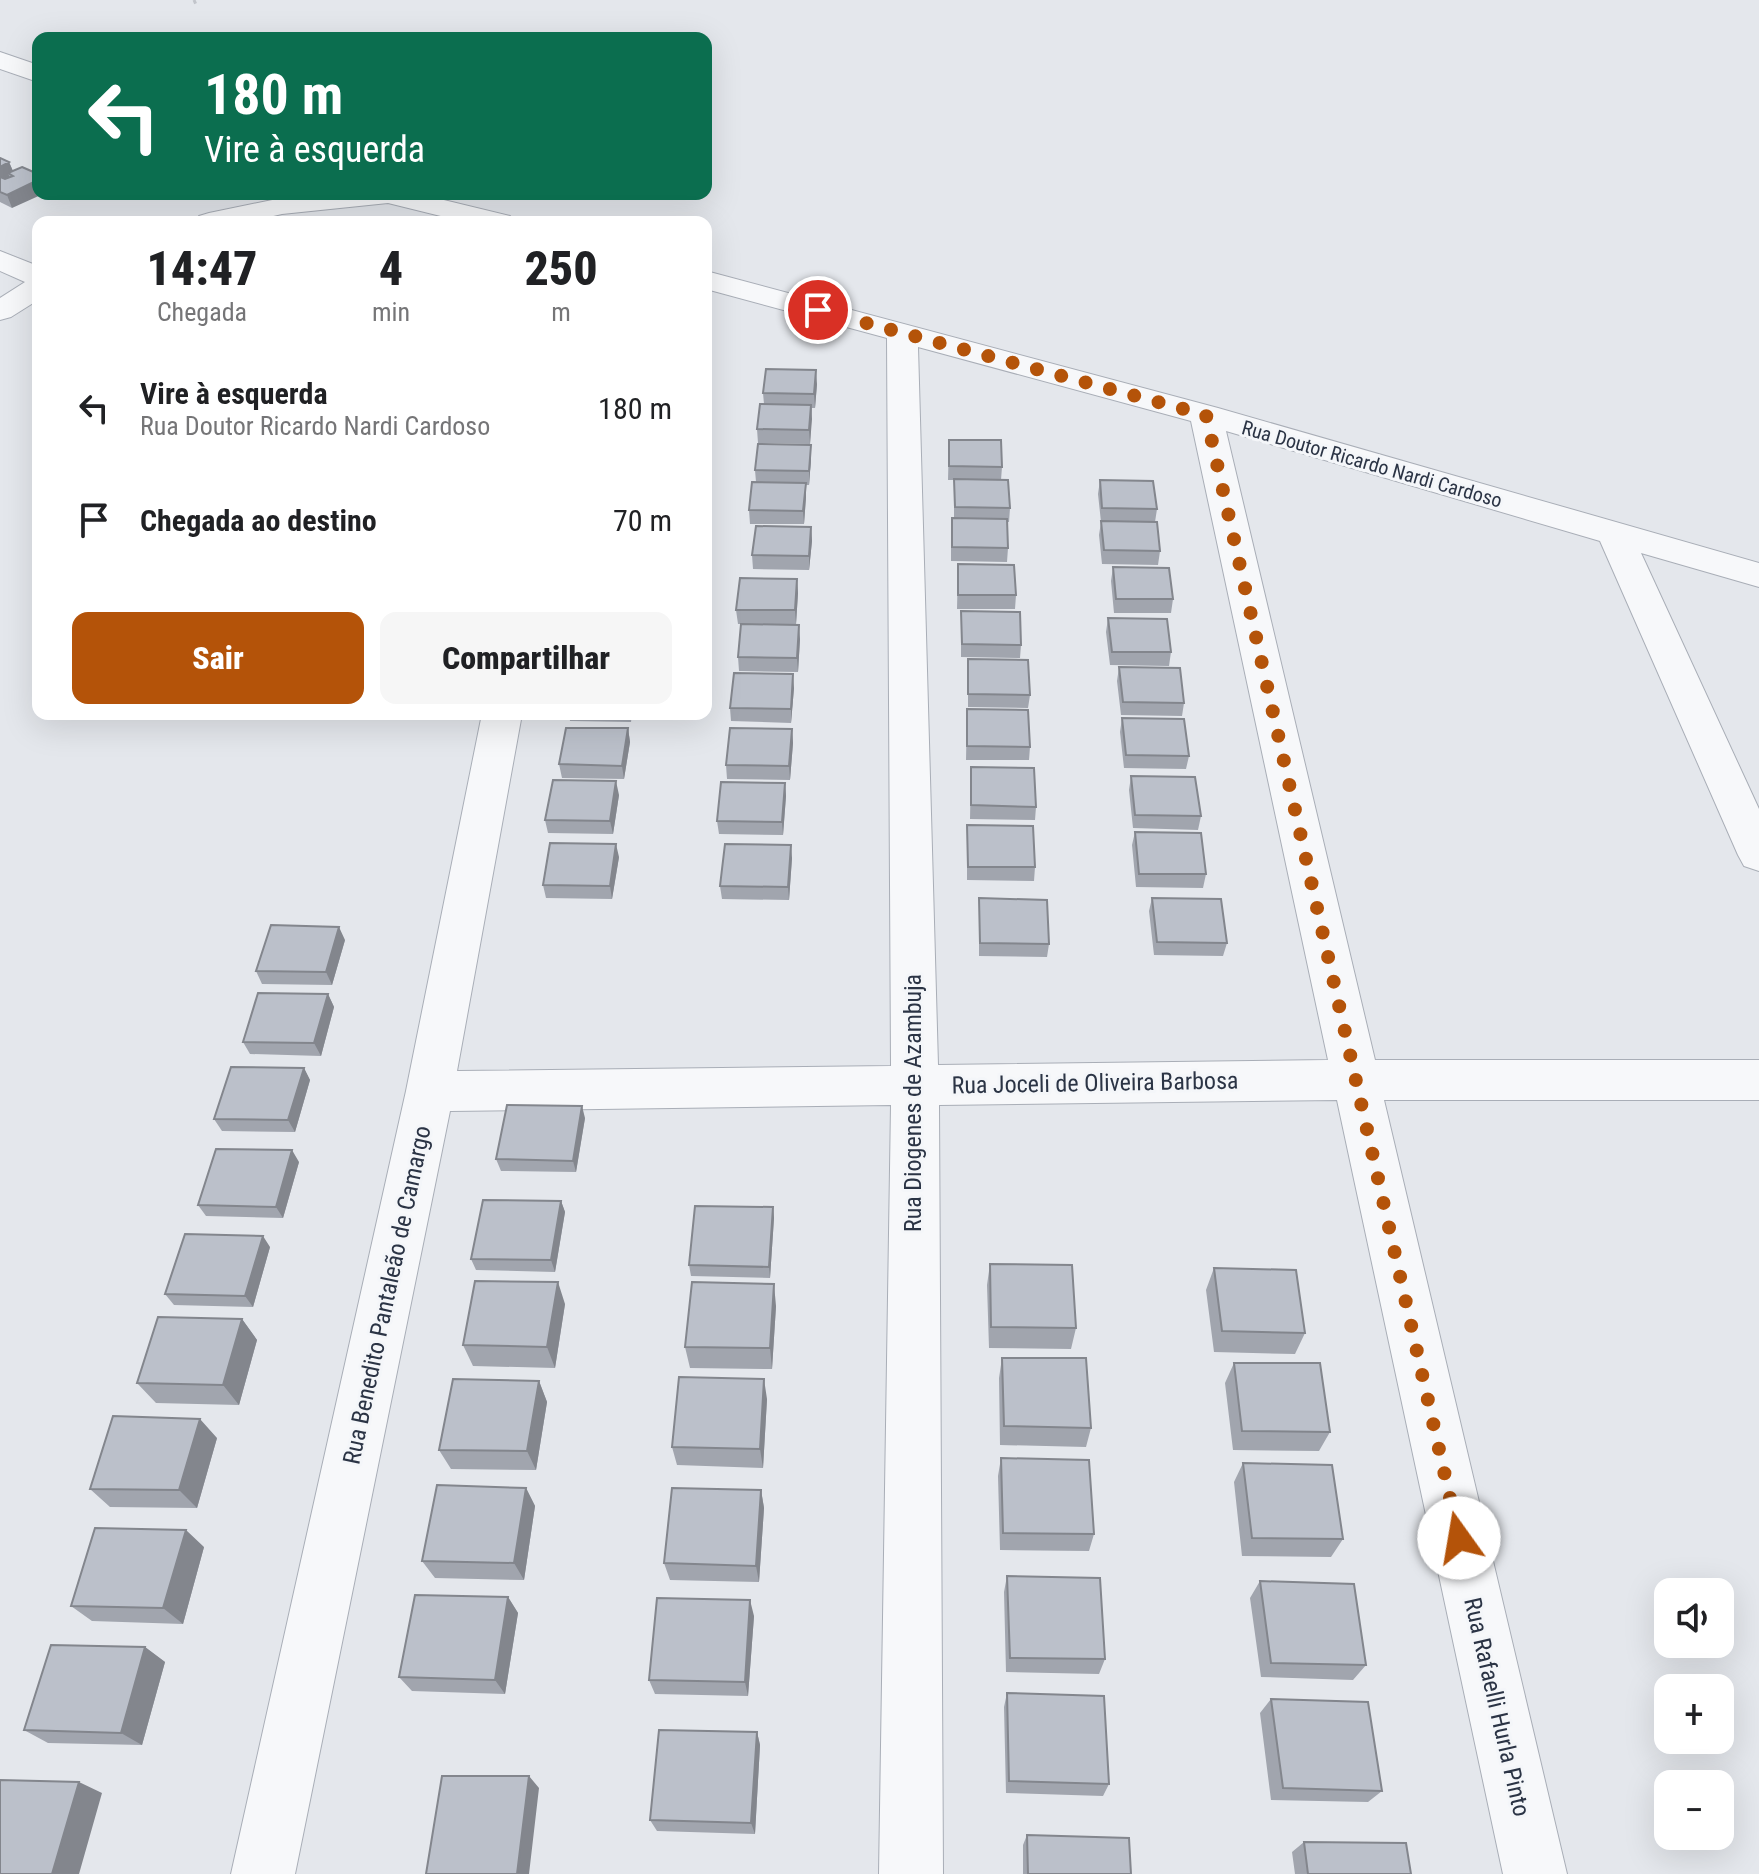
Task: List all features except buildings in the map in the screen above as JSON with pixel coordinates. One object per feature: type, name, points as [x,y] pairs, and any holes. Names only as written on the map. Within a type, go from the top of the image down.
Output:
[{"type":"street","points":[[0,60],[32,72]]},
{"type":"street","points":[[236,216],[282,206],[334,200]]},
{"type":"street","points":[[411,200],[477,216]]},
{"type":"street","points":[[0,260],[32,274]]},
{"type":"street","name":"Rua Doutor Ricardo Nardi Cardoso","points":[[712,282],[1206,415],[1759,575]]},
{"type":"street","points":[[0,311],[32,291]]},
{"type":"street","name":"Rua Diogenes de Azambuja","points":[[902,333],[915,1085],[911,1874]]},
{"type":"street","name":"Rua Rafaelli Hurla Pinto","points":[[1206,415],[1535,1874]]},
{"type":"street","points":[[1616,536],[1759,855]]},
{"type":"street","name":"Rua Benedito Pantaleão de Camargo","points":[[263,1874],[430,1091],[501,720]]},
{"type":"street","name":"Rua Joceli de Oliveira Barbosa","points":[[430,1091],[1355,1080],[1759,1080]]},
{"type":"path","points":[[194,0],[197,7]]},
{"type":"route","points":[[818,310],[1206,415],[1459,1538]]}]
